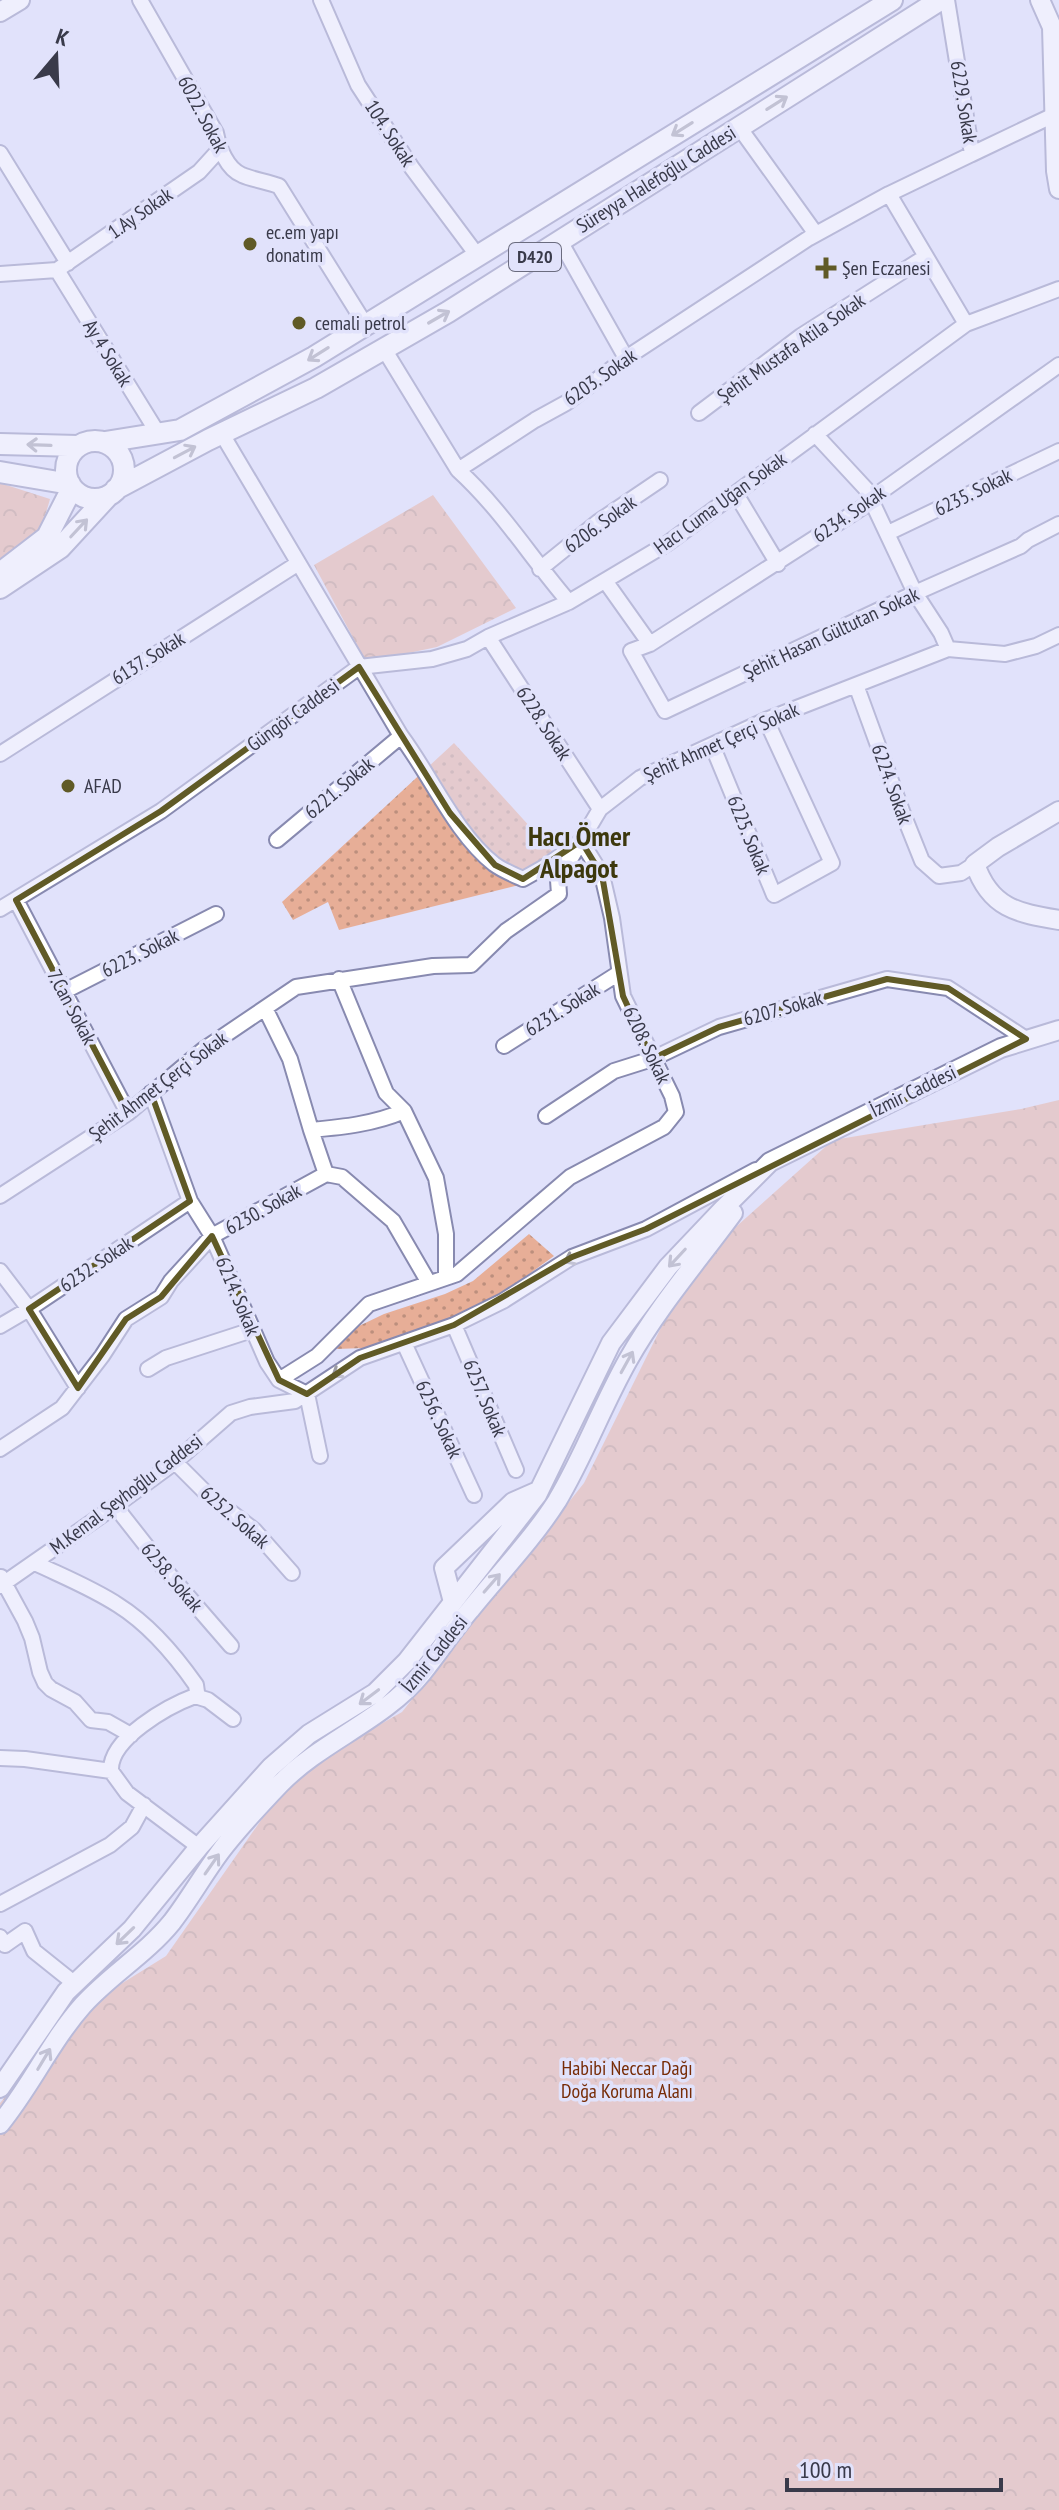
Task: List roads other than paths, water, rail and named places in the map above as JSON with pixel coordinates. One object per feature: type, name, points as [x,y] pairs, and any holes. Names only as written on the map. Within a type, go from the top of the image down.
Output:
[{"type":"main road","name":"Süreyya Halefoğlu Caddesi","points":[[105,442],[180,430],[314,357],[892,0]]},
{"type":"main road","name":"Süreyya Halefoğlu Caddesi","points":[[1,575],[60,548],[112,492],[316,388],[448,312],[940,0]]},
{"type":"main road","points":[[0,444],[78,446],[96,440],[113,447],[123,462],[122,481],[112,492],[89,498],[71,486],[0,472]]},
{"type":"main road","points":[[71,486],[66,470],[67,460],[78,446]]},
{"type":"main road","name":"Süreyya Halefoğlu Caddesi","points":[[1,575],[47,537],[71,486]]},
{"type":"street","points":[[0,12],[20,0]]},
{"type":"street","name":"6022. Sokak","points":[[140,0],[216,133],[219,150],[240,175],[279,186],[365,324]]},
{"type":"street","name":"104. Sokak","points":[[321,0],[358,85],[412,168],[477,255]]},
{"type":"street","name":"6229. Sokak","points":[[889,194],[972,154],[947,0]]},
{"type":"street","points":[[1040,0],[1052,27],[1059,189]]},
{"type":"street","points":[[972,154],[1054,115]]},
{"type":"street","points":[[739,127],[816,234]]},
{"type":"street","name":"1.Ay Sokak","points":[[63,266],[199,172],[219,150]]},
{"type":"street","name":"Ay 4 Sokak","points":[[0,153],[159,435]]},
{"type":"street","points":[[889,194],[966,324]]},
{"type":"street","name":"6203. Sokak","points":[[458,470],[566,403],[626,358],[816,234],[889,194]]},
{"type":"street","points":[[560,241],[626,358]]},
{"type":"street","name":"Şehit Mustafa Atila Sokak","points":[[699,413],[801,336],[925,257]]},
{"type":"street","points":[[0,274],[63,266]]},
{"type":"street","name":"Hacı Cuma Uğan Sokak","points":[[359,667],[432,659],[467,649],[569,602],[668,543],[966,324],[1059,289]]},
{"type":"street","points":[[384,349],[458,470],[485,494],[540,569],[569,602]]},
{"type":"street","name":"6234. Sokak","points":[[631,651],[650,644],[778,564],[863,507],[1059,365]]},
{"type":"street","name":"Güngör Caddesi","points":[[0,909],[161,811],[359,667],[222,434]]},
{"type":"street","points":[[815,434],[872,498],[915,593],[948,649]]},
{"type":"street","name":"6235. Sokak","points":[[888,533],[1059,451]]},
{"type":"street","name":"6206. Sokak","points":[[540,569],[598,522],[660,480]]},
{"type":"street","points":[[736,494],[778,564]]},
{"type":"street","name":"Şehit Hasan Gültutan Sokak","points":[[631,651],[665,711],[1021,546],[1059,524]]},
{"type":"street","name":"6137. Sokak","points":[[0,754],[297,564]]},
{"type":"street","points":[[606,582],[650,644]]},
{"type":"street","name":"Şehit Ahmet Çerçi Sokak","points":[[0,1194],[128,1113],[203,1050],[296,987],[433,966],[471,965],[506,931],[559,894],[558,880],[600,809],[640,778],[766,720],[948,649],[1005,654],[1036,646],[1059,635]]},
{"type":"street","name":"6228. Sokak","points":[[488,637],[600,809]]},
{"type":"street","points":[[1036,646],[1059,643]]},
{"type":"street","points":[[359,667],[450,813],[495,865],[523,879],[581,841]]},
{"type":"street","name":"6224. Sokak","points":[[856,685],[922,861],[939,876],[961,873],[975,864]]},
{"type":"street","name":"6225. Sokak","points":[[712,745],[774,895],[832,863],[766,720]]},
{"type":"street","name":"6221. Sokak","points":[[277,840],[401,736]]},
{"type":"street","points":[[1059,811],[975,864],[979,877],[1000,904],[1059,920]]},
{"type":"street","name":"6208. Sokak","points":[[279,1380],[317,1356],[369,1304],[457,1274],[570,1177],[664,1127],[676,1112],[672,1096],[623,996],[612,918],[602,875],[581,841]]},
{"type":"street","name":"7.Can Sokak","points":[[16,900],[128,1113]]},
{"type":"street","name":"6223. Sokak","points":[[63,992],[216,914]]},
{"type":"street","name":"6231. Sokak","points":[[504,1046],[619,973]]},
{"type":"street","points":[[339,979],[386,1093],[404,1111],[436,1178],[446,1234],[446,1277]]},
{"type":"street","name":"6207. Sokak","points":[[546,1116],[614,1071],[652,1059],[719,1027],[887,979],[948,988],[1026,1039]]},
{"type":"street","name":"6230. Sokak","points":[[3,1441],[62,1408],[126,1319],[161,1297],[171,1281],[212,1236],[326,1174],[290,1059],[265,1008]]},
{"type":"street","name":"İzmir Caddesi","points":[[0,2088],[50,2012],[74,1983],[132,1929],[199,1847],[279,1760],[309,1734],[388,1682],[407,1661],[538,1491],[611,1343],[668,1267],[770,1162],[1001,1048],[1059,1030]]},
{"type":"street","name":"6214. Sokak","points":[[151,1093],[190,1201],[212,1236],[252,1330],[279,1380]]},
{"type":"street","points":[[311,1130],[384,1120],[404,1111]]},
{"type":"street","name":"İzmir Caddesi","points":[[0,2124],[21,2097],[67,2024],[87,2001],[171,1923],[221,1850],[247,1821],[306,1760],[398,1699],[530,1538],[568,1481],[626,1364],[661,1305],[693,1267],[770,1162]]},
{"type":"street","name":"M.Kemal Şeyhoğlu Caddesi","points":[[2,1582],[35,1563],[175,1462],[231,1413],[250,1407],[286,1404],[307,1394],[360,1358],[454,1325],[503,1301],[572,1257],[646,1229],[770,1162]]},
{"type":"street","points":[[326,1174],[342,1177],[393,1221],[429,1283]]},
{"type":"street","name":"6232. Sokak","points":[[0,1326],[190,1201]]},
{"type":"street","points":[[0,1271],[29,1309],[78,1388]]},
{"type":"street","name":"6257. Sokak","points":[[454,1325],[516,1470]]},
{"type":"street","points":[[148,1369],[166,1358],[252,1330]]},
{"type":"street","name":"6256. Sokak","points":[[404,1343],[474,1495]]},
{"type":"street","points":[[279,1380],[307,1394],[320,1456]]},
{"type":"street","name":"6252. Sokak","points":[[175,1462],[205,1492],[254,1530],[292,1573]]},
{"type":"street","points":[[453,1602],[444,1568],[513,1502],[538,1491]]},
{"type":"street","name":"6258. Sokak","points":[[115,1506],[231,1646]]},
{"type":"street","points":[[35,1563],[120,1606],[150,1630],[196,1685],[195,1696]]},
{"type":"street","points":[[2,1582],[29,1629],[45,1683],[75,1702],[87,1718],[108,1722],[131,1735]]},
{"type":"street","points":[[111,1771],[114,1754],[131,1735],[180,1701],[195,1696],[208,1700],[233,1719]]},
{"type":"street","points":[[0,1758],[111,1771],[127,1793],[199,1847]]},
{"type":"street","points":[[0,1904],[110,1845],[132,1827],[144,1805]]},
{"type":"street","points":[[2,1944],[25,1931],[34,1951],[74,1983]]},
{"type":"place","name":"ec.em yapı donatım","points":[[250,244]]},
{"type":"place","name":"Şen Eczanesi","points":[[826,268]]},
{"type":"place","name":"cemali petrol","points":[[299,323]]},
{"type":"place","name":"AFAD","points":[[68,786]]},
{"type":"district","name":"Hacı Ömer Alpagot","points":[[579,852]]},
{"type":"park label","name":"Habibi Neccar Dağı Doğa Koruma Alanı","points":[[627,2080]]}]
